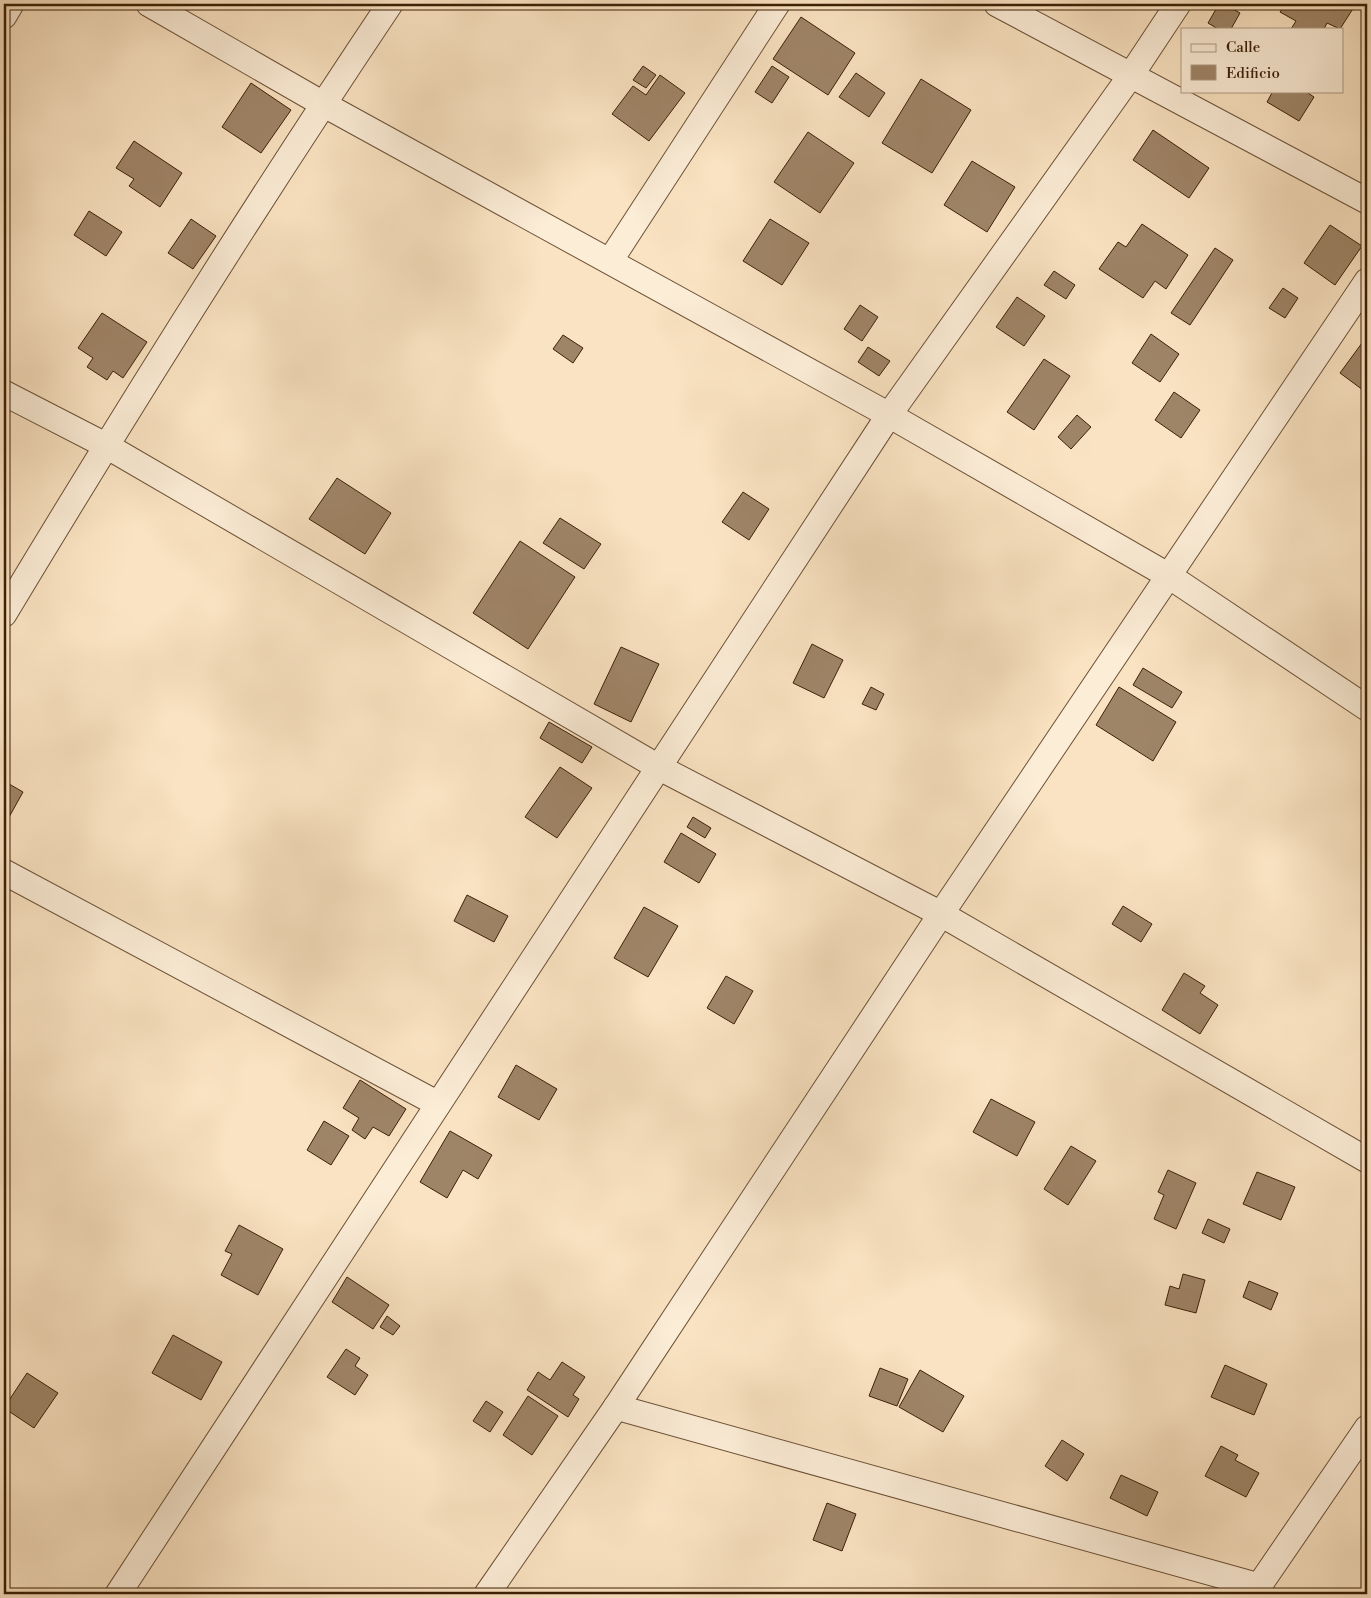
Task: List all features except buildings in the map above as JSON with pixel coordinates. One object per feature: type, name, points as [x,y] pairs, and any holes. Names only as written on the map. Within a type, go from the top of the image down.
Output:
[{"type":"street","points":[[4,16],[11,4]]},
{"type":"street","points":[[149,4],[323,104],[889,415],[1169,576],[1367,708]]},
{"type":"street","points":[[4,614],[105,445],[323,104],[390,4]]},
{"type":"street","points":[[610,261],[776,4]]},
{"type":"street","points":[[997,4],[1367,201]]},
{"type":"street","points":[[118,1594],[660,768],[889,415],[1131,75],[1178,4]]},
{"type":"street","points":[[486,1594],[616,1407],[941,914],[1367,281]]},
{"type":"street","points":[[4,393],[105,445],[660,768],[941,914],[1367,1160]]},
{"type":"street","points":[[4,872],[438,1104]]},
{"type":"street","points":[[616,1407],[1259,1586],[1367,1428]]}]
